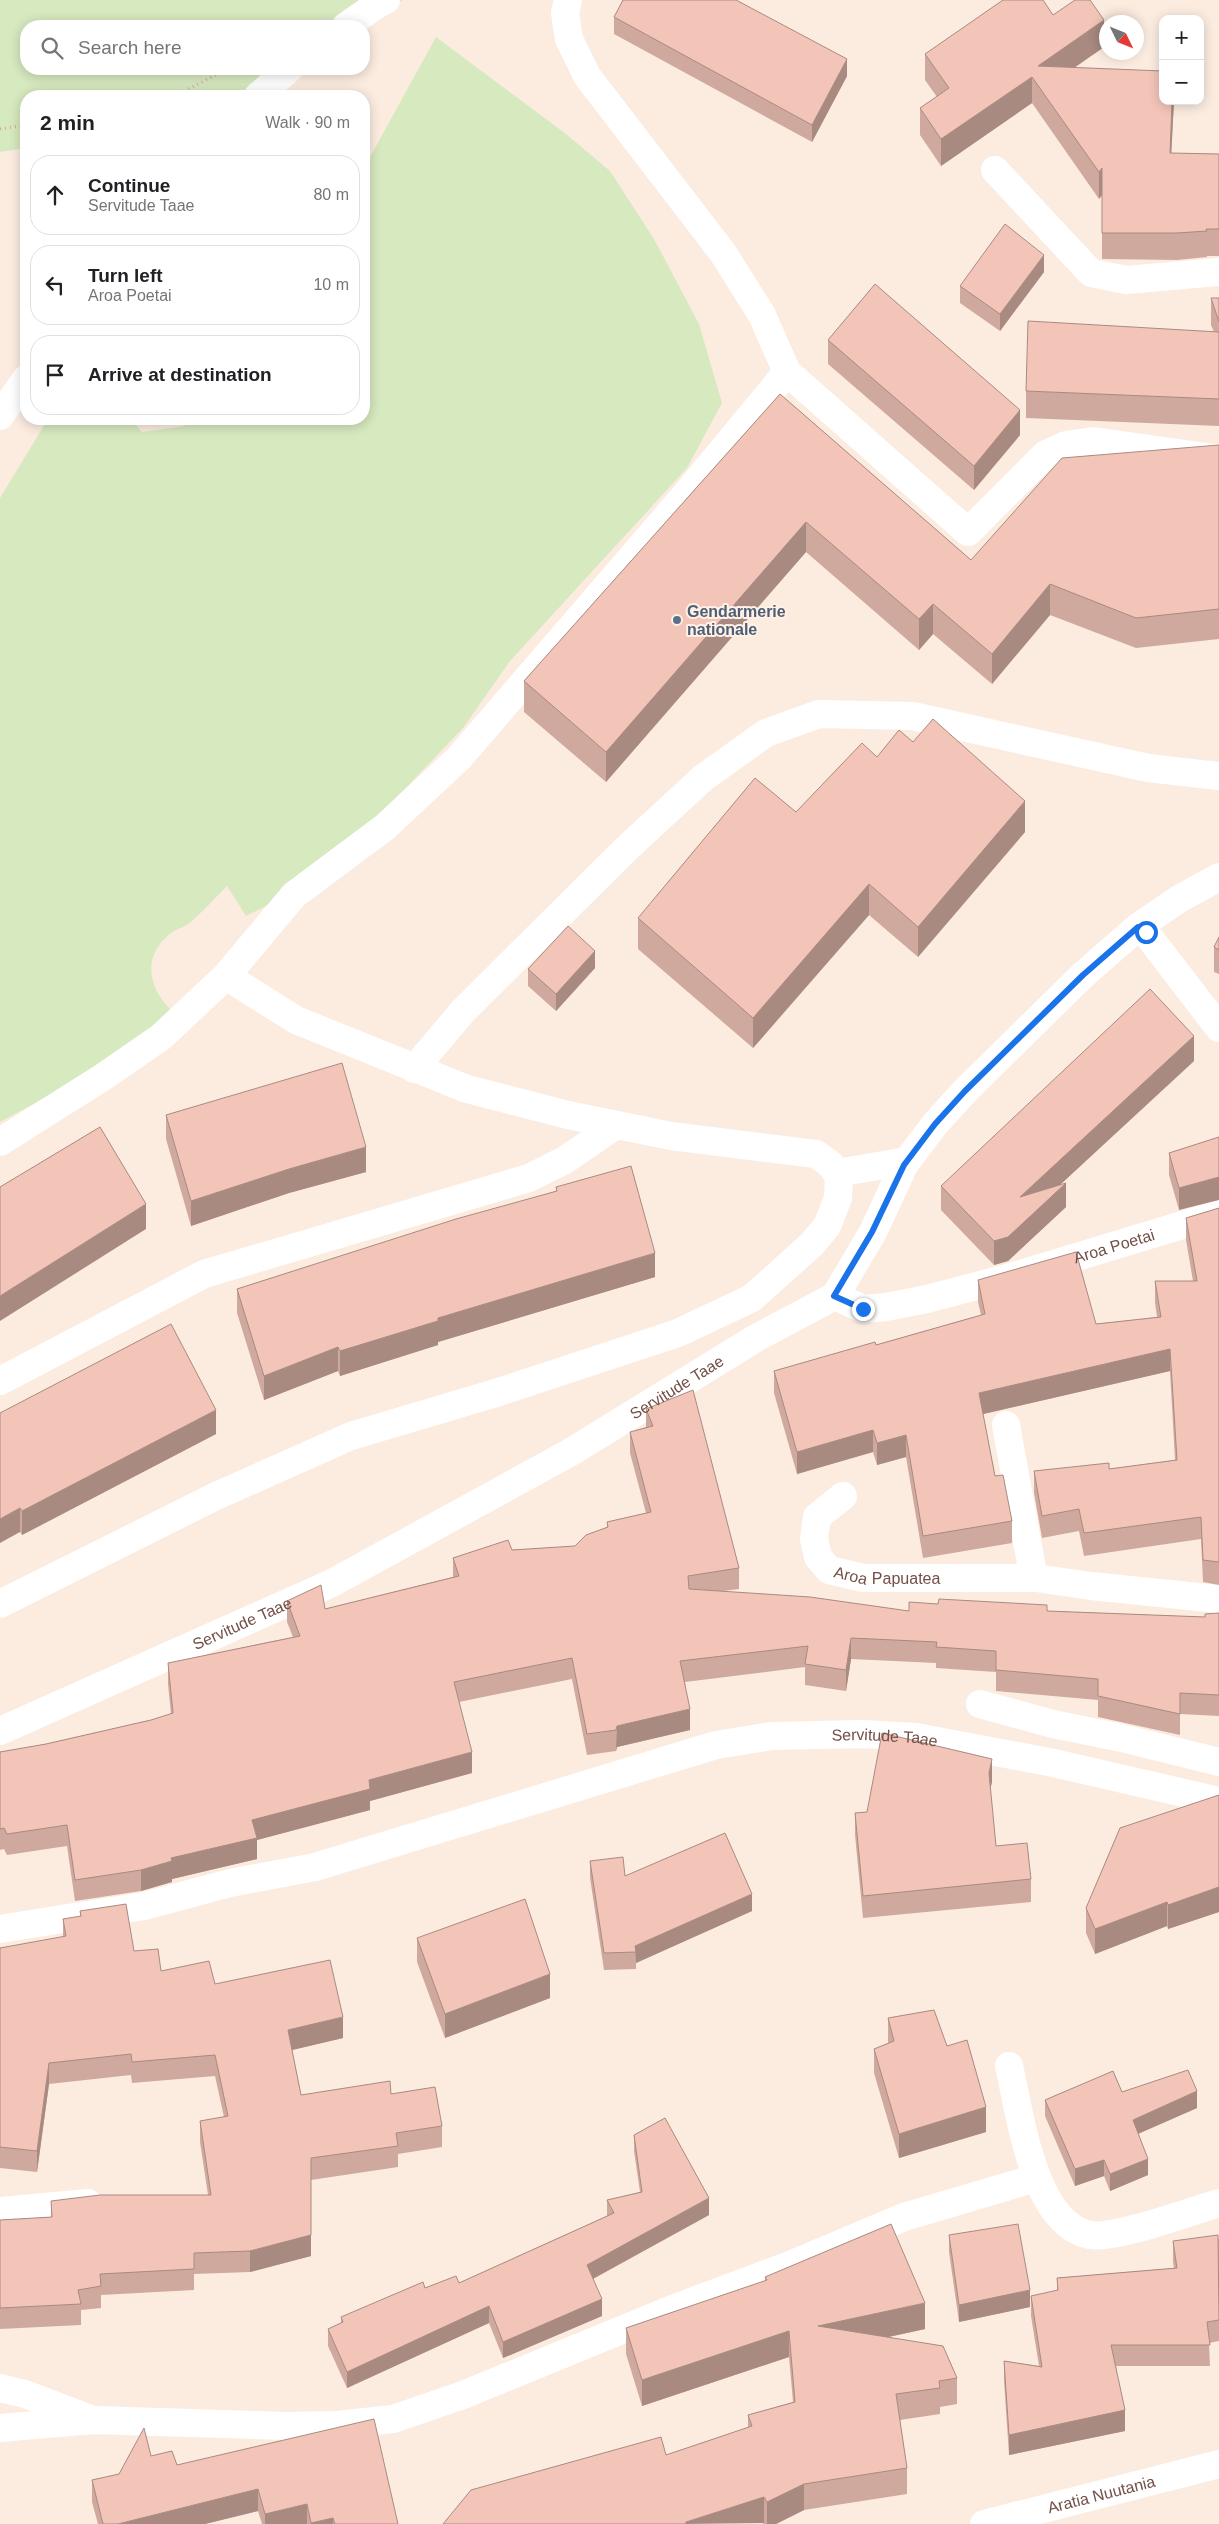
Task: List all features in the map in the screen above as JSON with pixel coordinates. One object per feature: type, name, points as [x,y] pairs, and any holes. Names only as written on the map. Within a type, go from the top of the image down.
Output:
[{"type":"street","points":[[355,20],[386,0]]},
{"type":"street","points":[[568,0],[565,13],[569,40],[587,76],[723,253],[762,315],[787,372],[968,532],[1046,454],[1066,445],[1093,441],[1219,459]]},
{"type":"street","points":[[265,90],[282,75]]},
{"type":"street","points":[[995,170],[1091,273],[1126,280],[1219,272]]},
{"type":"street","points":[[0,1142],[103,1077],[161,1037],[226,976],[294,895],[384,827],[459,758],[688,492],[787,372]]},
{"type":"street","points":[[0,416],[20,388]]},
{"type":"street","points":[[414,1069],[470,1004],[626,849],[703,778],[766,733],[819,714],[913,716],[1148,768],[1219,776]]},
{"type":"street","points":[[834,1296],[872,1232],[907,1161],[935,1124],[965,1091],[1083,975],[1138,927],[1179,899],[1219,878]]},
{"type":"street","points":[[1138,927],[1146,932],[1219,1028]]},
{"type":"street","points":[[0,1604],[216,1496],[352,1436],[499,1392],[678,1333],[752,1298],[812,1244],[827,1226],[838,1198],[839,1176],[837,1172],[830,1164],[816,1154],[671,1136],[616,1125],[467,1089],[414,1069],[377,1051],[296,1020],[226,976]]},
{"type":"street","points":[[0,1381],[204,1274],[529,1178],[564,1160],[616,1125]]},
{"type":"street","points":[[837,1172],[907,1161]]},
{"type":"street","name":"Aroa Poetai","points":[[834,1296],[863,1309],[886,1307],[927,1299],[1007,1278],[1219,1214]]},
{"type":"street","name":"Servitude Taae","points":[[0,1731],[332,1583],[380,1558],[484,1498],[571,1452],[756,1338],[834,1296]]},
{"type":"street","points":[[1006,1425],[1033,1574],[1036,1578]]},
{"type":"street","name":"Aroa Papuatea","points":[[843,1496],[817,1517],[814,1539],[818,1557],[828,1570],[863,1578],[1036,1578],[1090,1586],[1219,1599]]},
{"type":"street","points":[[980,1704],[1053,1724],[1122,1738],[1219,1762]]},
{"type":"street","name":"Servitude Taae","points":[[0,1929],[144,1906],[230,1883],[315,1867],[716,1745],[772,1736],[862,1734],[916,1737],[994,1751],[1219,1802]]},
{"type":"street","points":[[1009,2066],[1036,2178],[1048,2203],[1065,2223],[1090,2235],[1116,2233],[1219,2203]]},
{"type":"street","points":[[0,2428],[93,2420],[286,2426],[337,2425],[393,2419],[462,2395],[675,2308],[794,2263],[904,2216],[1036,2178]]},
{"type":"street","points":[[0,2211],[92,2203]]},
{"type":"street","points":[[0,2388],[25,2394],[93,2420]]},
{"type":"street","name":"Aratia Nuutania","points":[[984,2524],[1219,2464]]},
{"type":"path","points":[[186,90],[215,75]]},
{"type":"path","points":[[0,129],[20,126]]},
{"type":"green space","points":[[0,0],[403,0],[364,20],[20,20],[20,75],[269,75],[247,90],[20,90],[20,149],[0,152]]},
{"type":"green space","points":[[436,37],[566,134],[610,171],[654,239],[699,324],[722,403],[687,468],[510,661],[463,728],[319,879],[246,916],[227,886],[193,920],[175,930],[161,942],[155,952],[151,972],[153,983],[158,993],[173,1012],[120,1057],[0,1122],[0,498],[44,425],[136,425],[142,432],[185,425],[370,425],[370,157]]},
{"type":"building","points":[[623,0],[736,0],[847,59],[812,125],[614,17]]},
{"type":"building","points":[[1003,0],[1043,0],[1053,15],[1075,0],[1090,0],[1100,15],[1099,23],[1038,66],[1159,71],[1159,105],[1172,105],[1170,153],[1219,154],[1219,229],[1177,233],[1102,233],[1102,168],[1099,172],[1032,77],[941,139],[920,108],[949,88],[925,54]]},
{"type":"building","points":[[1005,224],[1044,255],[1000,314],[960,286]]},
{"type":"building","points":[[875,284],[1020,410],[974,466],[828,340]]},
{"type":"building","points":[[1211,298],[1219,298],[1219,322]]},
{"type":"building","points":[[1028,321],[1219,332],[1219,399],[1026,391]]},
{"type":"building","points":[[780,394],[971,560],[1062,458],[1219,445],[1219,609],[1136,618],[1050,584],[992,654],[933,604],[919,619],[806,522],[606,752],[524,681]]},
{"type":"building","points":[[933,719],[1025,801],[918,927],[869,884],[753,1018],[638,918],[755,778],[796,812],[862,743],[877,757],[899,730],[913,742]]},
{"type":"building","points":[[568,926],[595,951],[556,994],[528,969]]},
{"type":"building","points":[[1219,937],[1219,950],[1214,947]]},
{"type":"building","points":[[1150,989],[1194,1036],[1020,1197],[1066,1183],[1008,1237],[994,1241],[941,1186]]},
{"type":"building","points":[[342,1063],[366,1147],[289,1169],[191,1201],[166,1115]]},
{"type":"building","points":[[100,1127],[146,1204],[0,1296],[0,1187]]},
{"type":"building","points":[[1219,1137],[1219,1177],[1179,1188],[1169,1153]]},
{"type":"building","points":[[631,1166],[655,1253],[438,1318],[438,1321],[340,1351],[338,1347],[264,1376],[237,1289],[456,1219],[557,1191],[556,1187]]},
{"type":"building","points":[[1219,1208],[1219,1562],[1203,1560],[1201,1517],[1084,1533],[1079,1509],[1042,1516],[1034,1471],[1109,1463],[1109,1469],[1177,1460],[1170,1349],[979,1393],[995,1476],[1003,1475],[1012,1521],[923,1536],[906,1435],[877,1443],[873,1430],[797,1452],[774,1371],[875,1342],[876,1345],[985,1314],[978,1280],[1076,1252],[1096,1324],[1161,1317],[1155,1281],[1197,1281],[1186,1218]]},
{"type":"building","points":[[171,1324],[216,1410],[22,1511],[20,1508],[0,1519],[0,1413]]},
{"type":"building","points":[[693,1390],[739,1568],[688,1576],[689,1589],[810,1597],[909,1611],[909,1602],[938,1604],[939,1599],[1047,1605],[1047,1611],[1205,1617],[1205,1614],[1219,1613],[1219,1695],[1180,1693],[1180,1714],[1098,1696],[1098,1679],[996,1670],[996,1651],[936,1647],[937,1642],[851,1638],[846,1670],[805,1664],[808,1646],[680,1661],[690,1709],[617,1726],[616,1730],[587,1734],[572,1658],[454,1682],[472,1752],[369,1780],[370,1789],[252,1820],[257,1838],[171,1858],[172,1861],[141,1870],[75,1880],[67,1825],[7,1834],[4,1828],[0,1829],[0,1752],[46,1744],[151,1720],[173,1713],[168,1663],[300,1636],[287,1601],[321,1585],[325,1609],[459,1576],[453,1558],[508,1540],[512,1550],[575,1546],[586,1535],[608,1527],[607,1522],[651,1512],[630,1432],[653,1426],[646,1409]]},
{"type":"building","points":[[882,1733],[992,1759],[989,1773],[996,1846],[1027,1843],[1031,1879],[863,1896],[855,1813],[867,1812]]},
{"type":"building","points":[[1219,1795],[1219,1887],[1168,1905],[1167,1902],[1095,1929],[1086,1908],[1120,1828]]},
{"type":"building","points":[[725,1833],[752,1894],[635,1946],[636,1952],[604,1953],[590,1861],[623,1857],[625,1876]]},
{"type":"building","points":[[525,1899],[550,1974],[445,2014],[417,1938]]},
{"type":"building","points":[[126,1904],[134,1951],[158,1949],[161,1971],[209,1961],[215,1984],[330,1960],[343,2017],[288,2030],[301,2095],[390,2081],[391,2094],[435,2087],[442,2126],[396,2133],[398,2146],[311,2158],[311,2235],[250,2251],[194,2253],[194,2269],[100,2274],[101,2286],[78,2290],[81,2304],[0,2308],[0,2220],[52,2217],[51,2201],[100,2195],[211,2195],[200,2121],[228,2116],[215,2055],[132,2062],[131,2054],[49,2063],[37,2151],[0,2147],[0,1948],[66,1936],[63,1919],[81,1916],[80,1911]]},
{"type":"building","points":[[934,2010],[947,2046],[967,2040],[986,2107],[899,2134],[874,2049],[894,2041],[888,2018]]},
{"type":"building","points":[[1188,2070],[1197,2091],[1133,2120],[1148,2159],[1110,2174],[1104,2160],[1075,2169],[1045,2100],[1113,2071],[1122,2092]]},
{"type":"building","points":[[665,2118],[709,2198],[587,2265],[602,2299],[503,2342],[489,2306],[347,2372],[328,2329],[343,2322],[341,2317],[423,2282],[425,2288],[456,2276],[459,2283],[614,2213],[607,2200],[642,2192],[634,2135]]},
{"type":"building","points":[[891,2224],[925,2303],[818,2326],[943,2346],[957,2378],[939,2381],[940,2388],[896,2394],[907,2468],[804,2484],[767,2502],[764,2497],[686,2522],[686,2524],[443,2524],[471,2490],[661,2437],[666,2455],[752,2426],[748,2415],[795,2402],[789,2331],[642,2380],[626,2328],[767,2280],[765,2277]]},
{"type":"building","points":[[1018,2224],[1030,2290],[959,2305],[949,2235]]},
{"type":"building","points":[[1218,2235],[1219,2320],[1207,2322],[1210,2345],[1111,2345],[1125,2410],[1009,2435],[1004,2361],[1042,2367],[1031,2296],[1058,2290],[1057,2278],[1177,2268],[1173,2241]]},
{"type":"building","points":[[374,2419],[398,2524],[335,2524],[333,2518],[311,2523],[307,2504],[265,2514],[258,2489],[118,2524],[103,2524],[92,2480],[119,2474],[144,2428],[151,2456],[172,2451],[177,2465]]},
{"type":"place","name":"Gendarmerie nationale","points":[[677,620]]},
{"type":"route","points":[[863,1309],[834,1296],[872,1232],[907,1161],[935,1124],[965,1091],[1083,975],[1138,927],[1146,932]]}]
